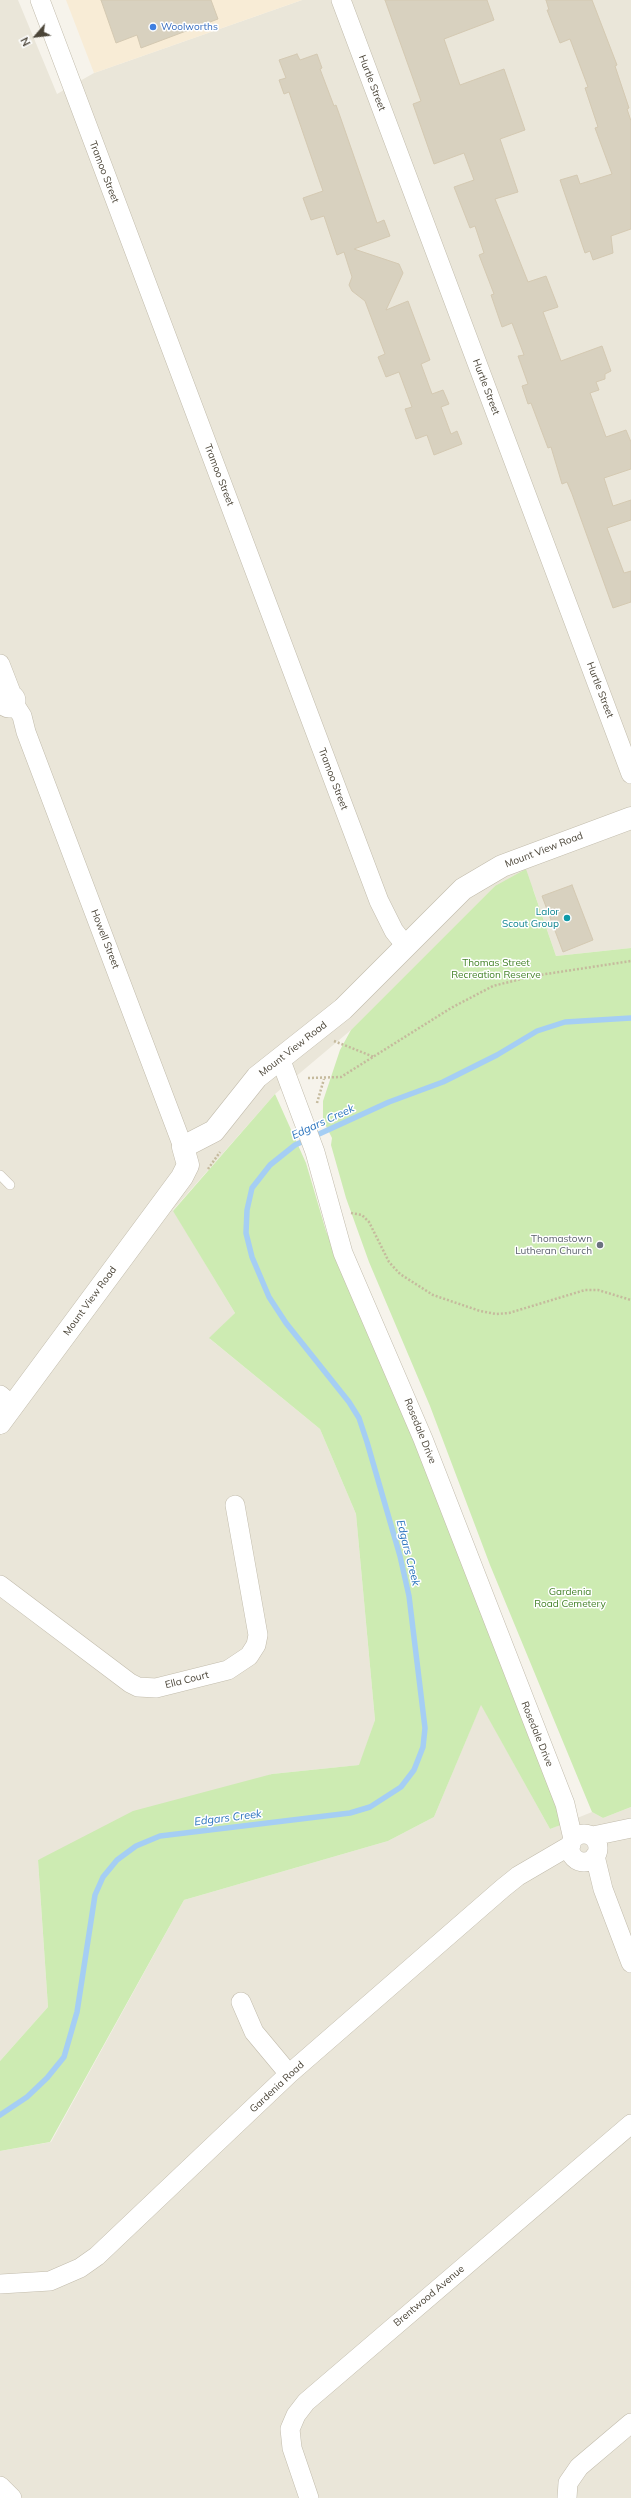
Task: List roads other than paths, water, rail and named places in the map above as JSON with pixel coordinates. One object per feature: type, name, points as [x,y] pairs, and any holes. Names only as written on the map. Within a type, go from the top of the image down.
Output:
[{"type":"street","name":"Tramoo Street","points":[[40,0],[379,901],[394,931],[406,946]]},
{"type":"street","name":"Hurtle Street","points":[[341,0],[631,774]]},
{"type":"street","name":"Howell Street","points":[[1,667],[6,703],[26,732],[183,1147]]},
{"type":"street","name":"Mount View Road","points":[[0,1424],[6,1400],[182,1177],[188,1165],[183,1147],[214,1131],[257,1077],[319,1029],[348,1004],[463,889],[488,873],[517,860],[631,818]]},
{"type":"street","name":"Rosedale Drive","points":[[280,1058],[315,1152],[343,1253],[420,1432],[565,1804],[603,1889],[631,1963]]},
{"type":"street","name":"Ella Court","points":[[0,1585],[130,1683],[138,1687],[156,1688],[228,1670],[249,1656],[256,1645],[258,1635],[235,1506]]},
{"type":"street","name":"Gardenia Road","points":[[0,2284],[50,2281],[80,2268],[97,2256],[289,2074],[503,1888],[518,1876],[545,1861],[584,1848],[629,1829]]},
{"type":"street","points":[[241,2002],[254,2032],[289,2074]]},
{"type":"street","name":"Brentwood Avenue","points":[[309,2498],[292,2448],[290,2429],[296,2415],[306,2402],[631,2124]]},
{"type":"street","points":[[567,2498],[568,2483],[579,2467],[631,2423]]},
{"type":"street","points":[[0,2486],[12,2498]]},
{"type":"lane","points":[[0,1175],[10,1185]]},
{"type":"waterway","name":"Edgars Creek","points":[[0,2115],[27,2097],[47,2078],[64,2057],[77,2012],[95,1895],[103,1877],[117,1860],[136,1846],[160,1836],[350,1813],[370,1807],[401,1787],[414,1770],[423,1747],[425,1728],[409,1596],[400,1556],[367,1442],[359,1418],[349,1402],[286,1323],[269,1297],[252,1257],[246,1233],[247,1210],[252,1188],[270,1165],[295,1145],[389,1102],[443,1082],[497,1055],[537,1031],[565,1022],[631,1018]]},
{"type":"place","name":"Woolworths","points":[[153,27]]},
{"type":"place","name":"Lalor Scout Group","points":[[567,918]]},
{"type":"place","name":"Thomastown Lutheran Church","points":[[600,1245]]},
{"type":"park label","name":"Thomas Street Recreation Reserve","points":[[496,968]]},
{"type":"park label","name":"Gardenia Road Cemetery","points":[[570,1598]]}]
